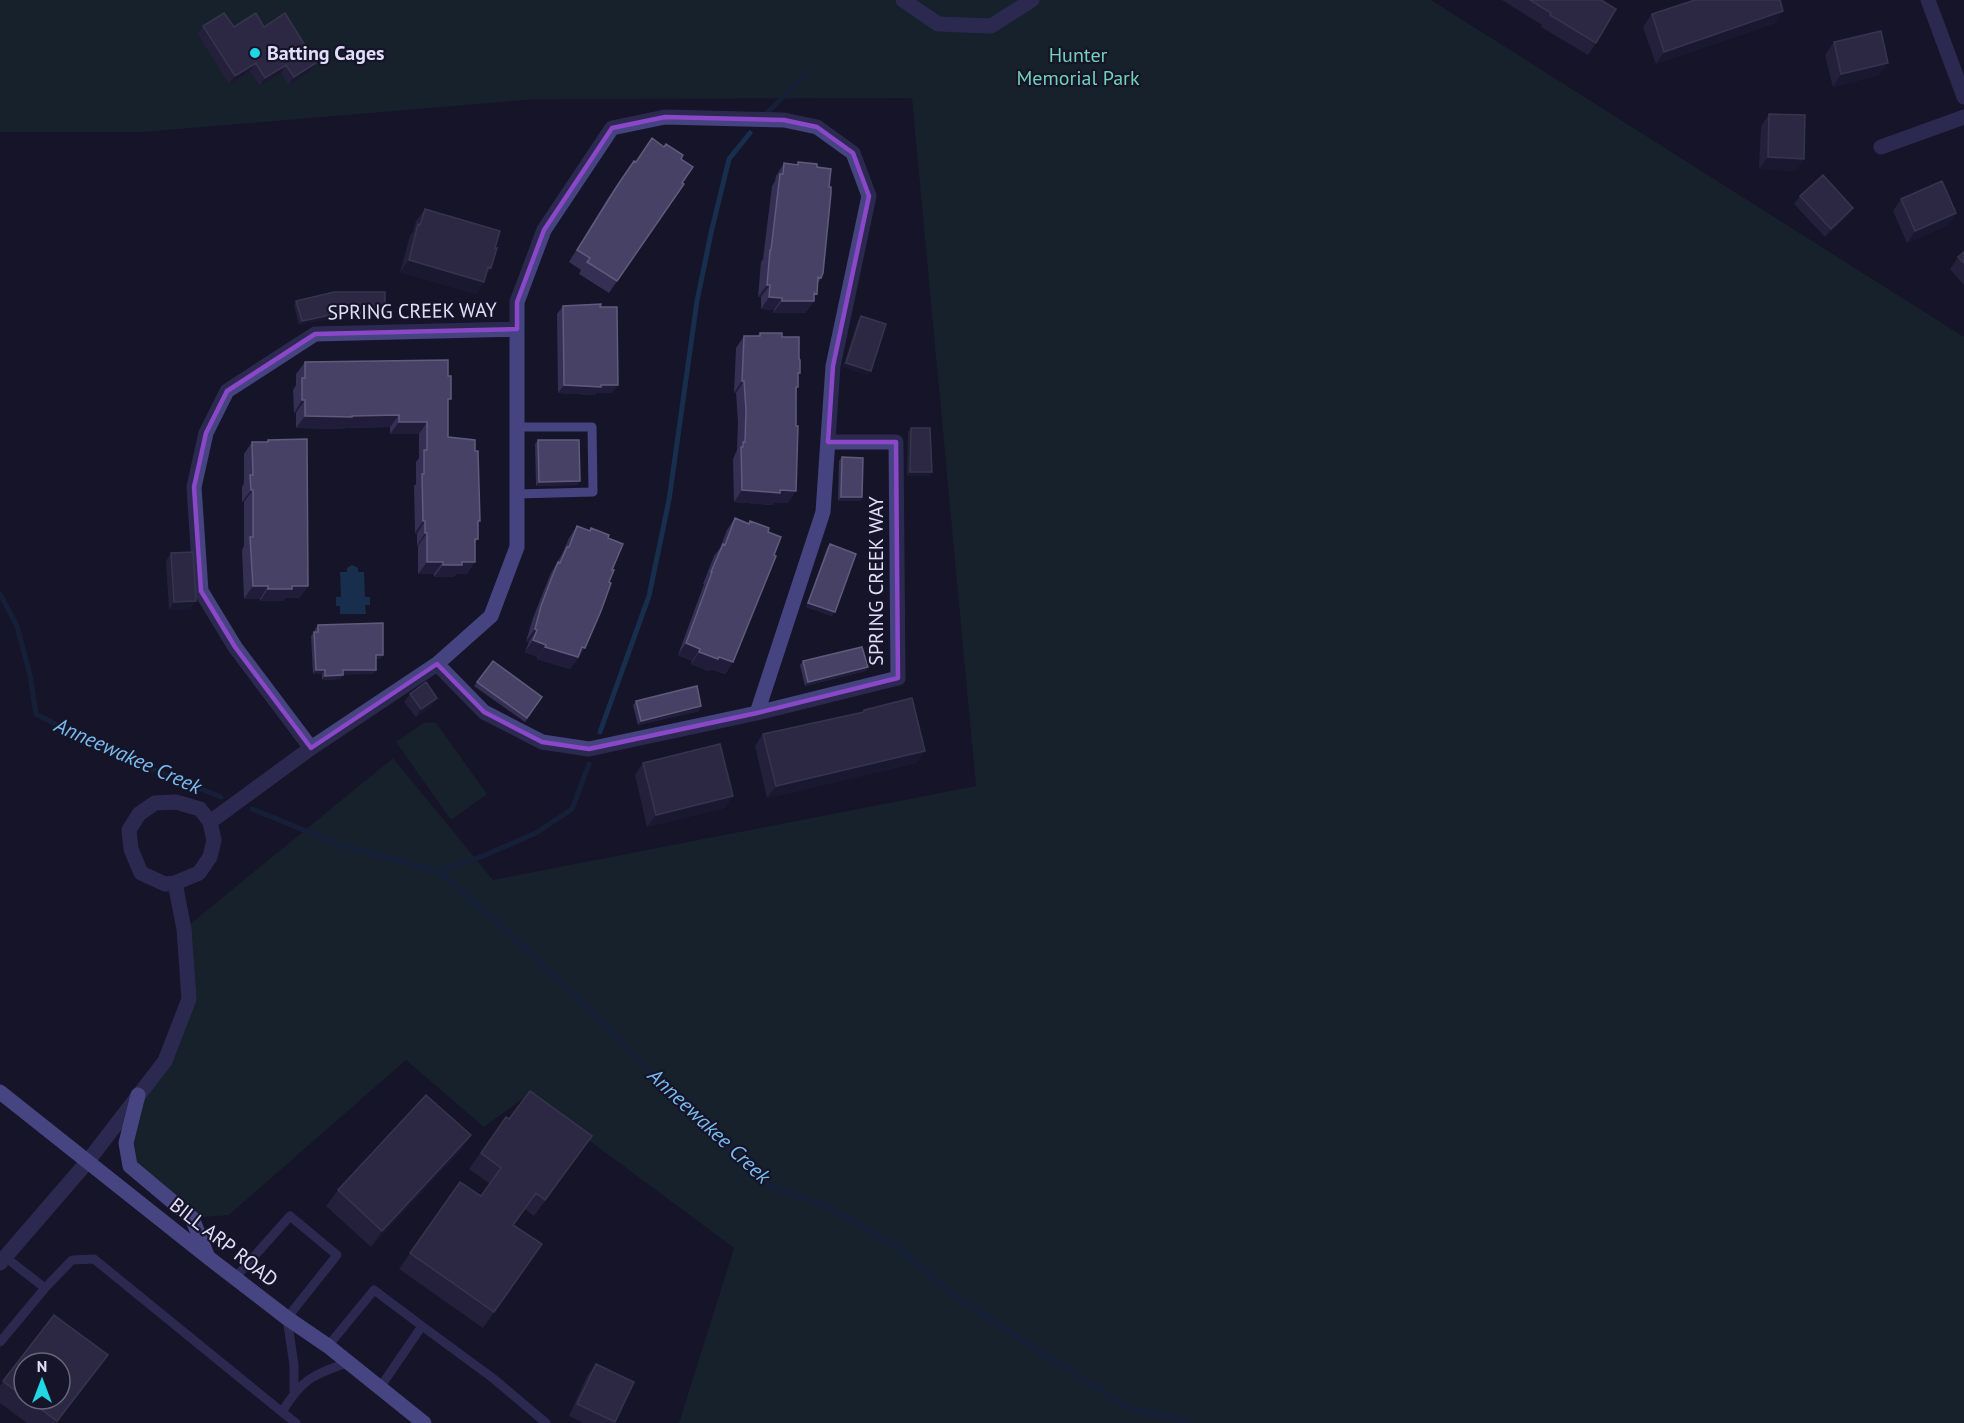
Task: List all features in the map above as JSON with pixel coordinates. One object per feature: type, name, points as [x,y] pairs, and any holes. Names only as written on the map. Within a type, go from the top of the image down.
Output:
[{"type":"main road","name":"BILL ARP ROAD","points":[[0,1092],[209,1258],[287,1318],[328,1346],[424,1423]]},
{"type":"main road","points":[[138,1095],[126,1143],[130,1166],[192,1218],[209,1258]]},
{"type":"street","points":[[903,0],[938,24],[991,26],[1032,0]]},
{"type":"street","points":[[1928,0],[1964,97]]},
{"type":"street","name":"SPRING CREEK WAY","points":[[517,329],[315,334],[227,391],[206,433],[194,487],[201,591],[218,621],[311,748],[436,664],[491,616],[517,547],[517,494],[517,427],[517,329],[517,302],[544,230],[612,128],[665,117],[784,120],[817,127],[853,153],[869,196],[833,366],[823,512],[757,713]]},
{"type":"street","points":[[1881,147],[1964,117]]},
{"type":"street","name":"SPRING CREEK WAY","points":[[436,664],[484,712],[542,742],[589,749],[757,713],[898,678],[896,442],[828,441]]},
{"type":"street","points":[[210,822],[311,748]]},
{"type":"street","points":[[176,802],[200,809],[210,822],[213,840],[210,857],[199,873],[175,883],[165,884],[141,873],[131,849],[129,830],[140,814],[155,803],[176,802]]},
{"type":"street","points":[[3,1260],[88,1161],[165,1061],[189,999],[184,929],[175,883]]},
{"type":"lane","points":[[517,427],[592,427],[593,492],[517,494]]},
{"type":"lane","points":[[235,1278],[290,1216],[337,1255],[287,1318],[294,1365],[294,1391]]},
{"type":"lane","points":[[0,1342],[45,1288],[72,1260],[94,1258],[296,1423]]},
{"type":"lane","points":[[3,1260],[45,1288]]},
{"type":"lane","points":[[328,1346],[374,1290],[494,1379],[546,1423]]},
{"type":"lane","points":[[379,1389],[422,1326]]},
{"type":"lane","points":[[282,1412],[294,1391],[315,1374],[347,1363]]},
{"type":"highlighted area","points":[[665,117],[784,120],[817,127],[853,153],[869,196],[833,366],[828,442],[896,442],[898,678],[757,713],[589,749],[542,742],[484,712],[437,664],[311,748],[235,647],[201,591],[194,487],[206,433],[227,391],[315,334],[517,329],[517,302],[544,230],[612,128]]},
{"type":"green space","name":"Hunter Memorial Park","points":[[0,0],[1431,0],[1964,337],[1964,1423],[679,1423],[734,1248],[528,1095],[484,1127],[406,1060],[229,1215],[192,1218],[130,1166],[138,1095],[165,1061],[189,999],[184,929],[393,758],[493,880],[976,786],[912,98],[536,99],[143,132],[0,132]]},
{"type":"green space","points":[[425,722],[436,723],[487,794],[451,820],[396,742]]},
{"type":"water","points":[[352,565],[358,568],[358,572],[364,572],[365,597],[370,597],[370,605],[365,605],[366,614],[340,614],[340,606],[336,606],[336,597],[341,597],[340,572],[347,572],[347,568]]},
{"type":"building","points":[[1530,0],[1601,0],[1616,9],[1596,43]]},
{"type":"building","points":[[1695,0],[1780,0],[1783,11],[1664,52],[1652,14]]},
{"type":"building","name":"Batting Cages","points":[[224,13],[234,27],[256,13],[264,27],[285,13],[316,63],[294,77],[286,65],[265,78],[256,63],[235,76],[203,26]]},
{"type":"building","points":[[1881,31],[1888,63],[1841,74],[1834,42]]},
{"type":"building","points":[[1769,114],[1805,115],[1804,159],[1768,157]]},
{"type":"building","points":[[652,138],[664,147],[666,144],[683,155],[681,159],[693,167],[682,183],[684,184],[617,281],[587,262],[590,258],[577,250],[617,186]]},
{"type":"building","points":[[798,162],[817,164],[817,167],[831,169],[829,187],[831,187],[831,193],[823,273],[821,278],[818,277],[817,294],[814,293],[814,301],[782,301],[782,298],[769,297],[770,285],[767,285],[770,250],[780,174],[783,174],[784,163],[798,165]]},
{"type":"building","points":[[1823,175],[1853,208],[1831,229],[1800,196]]},
{"type":"building","points":[[1942,181],[1956,213],[1915,231],[1901,199]]},
{"type":"building","points":[[425,209],[500,231],[491,268],[488,267],[484,282],[409,260],[418,224],[420,225]]},
{"type":"building","points":[[1964,252],[1964,263],[1958,257]]},
{"type":"building","points":[[334,292],[385,292],[385,313],[340,313],[302,321],[296,301]]},
{"type":"building","points":[[601,304],[600,307],[617,307],[618,385],[601,385],[601,387],[564,385],[563,306]]},
{"type":"building","points":[[861,316],[886,324],[871,371],[846,363]]},
{"type":"building","points":[[760,333],[782,333],[782,337],[799,337],[800,373],[798,373],[798,387],[796,387],[796,426],[798,426],[796,491],[780,490],[780,493],[742,490],[741,447],[745,442],[746,410],[744,381],[742,381],[744,336],[760,336]]},
{"type":"building","points":[[448,360],[451,399],[448,399],[448,437],[475,440],[475,451],[478,451],[480,521],[478,521],[478,539],[475,539],[475,562],[462,562],[462,565],[427,562],[422,474],[424,474],[424,450],[427,450],[427,422],[399,422],[399,415],[305,416],[305,400],[302,400],[305,362]]},
{"type":"building","points":[[911,428],[930,428],[932,472],[910,472]]},
{"type":"building","points":[[307,439],[308,586],[268,589],[268,586],[253,586],[250,537],[253,537],[253,490],[251,490],[250,475],[253,475],[252,442]]},
{"type":"building","points":[[538,440],[579,440],[580,481],[539,482]]},
{"type":"building","points":[[842,457],[863,458],[862,497],[841,497]]},
{"type":"building","points":[[735,518],[749,524],[750,521],[769,528],[768,532],[781,537],[774,555],[776,556],[733,662],[699,652],[700,649],[686,643],[711,572],[723,544],[725,545]]},
{"type":"building","points":[[577,526],[590,531],[591,528],[609,535],[608,538],[623,544],[612,570],[614,570],[609,582],[611,583],[601,611],[585,648],[582,647],[578,657],[545,647],[546,645],[533,640],[541,606],[552,577],[558,562],[560,563],[569,547]]},
{"type":"building","points":[[830,544],[856,554],[835,612],[808,603]]},
{"type":"building","points":[[193,552],[196,601],[174,602],[171,553]]},
{"type":"building","points":[[383,623],[383,655],[376,655],[376,670],[343,670],[343,675],[325,676],[325,670],[316,670],[314,632],[318,632],[318,625]]},
{"type":"building","points":[[862,647],[868,667],[808,682],[803,661]]},
{"type":"building","points":[[493,661],[542,697],[527,718],[477,682]]},
{"type":"building","points":[[426,682],[437,698],[421,709],[410,694]]},
{"type":"building","points":[[697,686],[701,706],[641,721],[636,701]]},
{"type":"building","points":[[912,698],[925,751],[776,786],[763,734],[864,712],[864,710]]},
{"type":"building","points":[[720,744],[733,796],[656,815],[643,763]]},
{"type":"building","points":[[530,1091],[592,1136],[545,1200],[536,1193],[513,1225],[542,1244],[494,1312],[410,1253],[460,1182],[481,1196],[501,1168],[481,1153],[506,1117],[509,1119]]},
{"type":"building","points":[[426,1095],[471,1135],[382,1231],[338,1190]]},
{"type":"building","points":[[54,1315],[108,1355],[72,1402],[72,1351],[26,1351]]},
{"type":"building","points":[[596,1364],[634,1382],[615,1422],[577,1404]]},
{"type":"building","points":[[12,1369],[12,1388],[3,1381]]},
{"type":"building","points":[[43,1411],[65,1411],[57,1421]]},
{"type":"waterway","points":[[765,115],[809,71]]},
{"type":"waterway","points":[[600,732],[649,596],[669,500],[697,301],[711,233],[729,159],[750,133]]},
{"type":"waterway","name":"Anneewakee Creek","points":[[0,594],[17,626],[30,675],[36,714],[107,751],[221,797]]},
{"type":"waterway","points":[[438,871],[481,857],[536,833],[572,809],[589,764]]},
{"type":"waterway","name":"Anneewakee Creek","points":[[252,809],[343,846],[438,871],[499,924],[590,1010],[688,1111],[766,1184],[825,1206],[895,1245],[957,1298],[1128,1408],[1175,1418],[1187,1423]]},
{"type":"place","name":"Batting Cages","points":[[255,53]]}]
